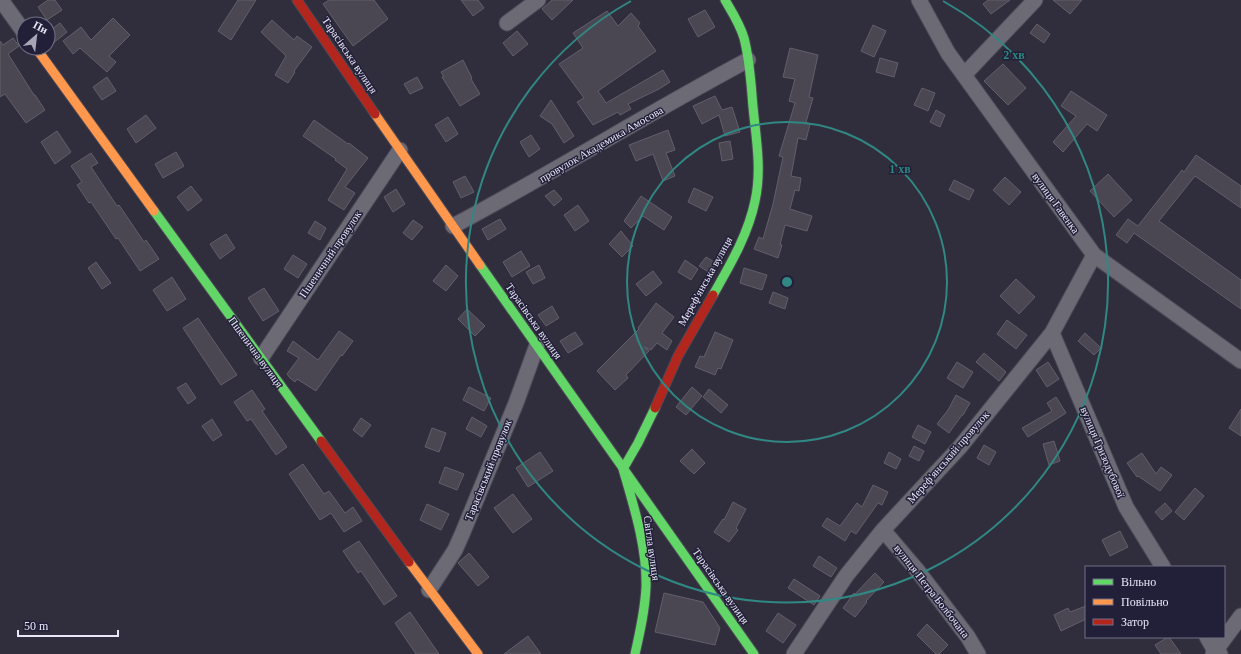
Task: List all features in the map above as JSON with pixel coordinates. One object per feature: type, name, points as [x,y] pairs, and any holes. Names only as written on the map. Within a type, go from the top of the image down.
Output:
[{"type":"street","points":[[1,0],[16,21]]},
{"type":"street","name":"Тарасівська вулиця","points":[[297,0],[623,470],[754,654]]},
{"type":"street","points":[[507,23],[538,0]]},
{"type":"street","name":"Мереф'янська вулиця","points":[[623,470],[643,435],[688,336],[730,264],[750,217],[755,200],[757,183],[757,147],[748,60],[745,43],[736,19],[725,0]]},
{"type":"street","name":"вулиця Гавенка","points":[[919,0],[948,53],[1094,255],[1241,361]]},
{"type":"street","points":[[964,75],[1035,0]]},
{"type":"street","name":"Пшенична вулиця","points":[[42,56],[429,590],[478,654]]},
{"type":"street","name":"провулок Академика Амосова","points":[[453,226],[510,196],[696,88],[748,60]]},
{"type":"street","name":"Пшеничний провулок","points":[[261,358],[400,150]]},
{"type":"street","name":"Мереф'янський провулок","points":[[794,654],[846,576],[884,530],[960,447],[1052,333],[1094,255]]},
{"type":"street","name":"вулиця Гризодубової","points":[[1052,333],[1126,507],[1162,566]]},
{"type":"street","name":"Тарасівський провулок","points":[[429,590],[455,550],[463,532],[516,403],[537,345]]},
{"type":"street","name":"Світла вулиця","points":[[623,470],[639,528],[646,578],[645,596],[635,654]]},
{"type":"street","name":"вулиця Петра Болбочана","points":[[884,530],[963,631],[978,654]]},
{"type":"street","points":[[1208,638],[1216,653],[1241,616]]},
{"type":"building","points":[[48,0],[55,0],[62,10],[53,16],[44,16],[38,7]]},
{"type":"building","points":[[238,0],[256,0],[231,40],[218,31]]},
{"type":"building","points":[[329,0],[374,0],[388,19],[353,46],[323,4]]},
{"type":"building","points":[[461,0],[478,0],[484,8],[473,16]]},
{"type":"building","points":[[552,0],[573,0],[552,20],[542,9]]},
{"type":"building","points":[[988,0],[1010,0],[991,14],[983,4]]},
{"type":"building","points":[[1053,0],[1082,0],[1070,14]]},
{"type":"building","points":[[705,10],[715,27],[698,37],[688,19]]},
{"type":"building","points":[[607,11],[618,26],[631,13],[640,23],[638,26],[656,51],[598,91],[606,103],[663,70],[670,82],[628,104],[631,109],[620,115],[618,112],[593,125],[577,102],[584,98],[559,64],[583,48],[573,33]]},
{"type":"building","points":[[113,18],[130,35],[109,56],[116,62],[107,72],[80,48],[73,54],[63,41],[81,27],[91,40]]},
{"type":"building","points":[[272,20],[294,40],[297,36],[312,47],[294,71],[295,72],[288,83],[275,75],[286,56],[261,32]]},
{"type":"building","points":[[60,23],[67,32],[56,41],[56,26]]},
{"type":"building","points":[[1037,24],[1050,34],[1044,43],[1030,33]]},
{"type":"building","points":[[873,25],[886,31],[874,57],[861,51]]},
{"type":"building","points":[[517,31],[528,44],[513,56],[503,43]]},
{"type":"building","points":[[13,38],[16,42],[16,48],[8,54],[45,110],[26,123],[5,94],[0,97],[0,41],[3,45]]},
{"type":"building","points":[[790,48],[818,55],[809,97],[813,98],[806,122],[810,124],[806,140],[798,138],[791,176],[801,178],[799,191],[795,190],[790,209],[812,216],[807,231],[785,225],[780,245],[782,245],[778,258],[754,249],[759,237],[763,239],[773,204],[783,157],[779,156],[795,103],[789,101],[795,79],[783,77]]},
{"type":"building","points":[[880,58],[898,63],[894,77],[876,72]]},
{"type":"building","points":[[463,60],[472,78],[471,79],[480,94],[460,106],[442,77],[444,77],[441,72]]},
{"type":"building","points":[[1003,64],[1026,88],[1008,105],[984,81]]},
{"type":"building","points":[[107,77],[116,91],[102,100],[93,87]]},
{"type":"building","points":[[417,77],[423,88],[410,94],[404,84]]},
{"type":"building","points":[[922,88],[935,93],[928,111],[914,105]]},
{"type":"building","points":[[1071,91],[1107,115],[1097,131],[1087,124],[1063,152],[1053,142],[1076,116],[1061,106]]},
{"type":"building","points":[[715,96],[722,110],[732,107],[740,132],[725,136],[719,115],[702,124],[693,106]]},
{"type":"building","points":[[551,100],[574,136],[564,143],[552,124],[540,116]]},
{"type":"building","points":[[936,110],[945,115],[940,127],[930,122]]},
{"type":"building","points":[[146,115],[156,128],[136,143],[127,129]]},
{"type":"building","points":[[448,117],[458,134],[446,142],[435,125]]},
{"type":"building","points":[[314,120],[348,144],[349,143],[368,158],[345,187],[355,193],[344,210],[328,200],[347,169],[335,160],[336,159],[303,136]]},
{"type":"building","points":[[668,130],[675,150],[666,153],[675,176],[663,181],[653,154],[636,161],[629,145]]},
{"type":"building","points":[[57,131],[71,152],[55,164],[41,142]]},
{"type":"building","points":[[531,135],[540,149],[529,157],[520,142]]},
{"type":"building","points":[[730,141],[733,159],[722,161],[719,143]]},
{"type":"building","points":[[176,152],[184,166],[163,178],[155,164]]},
{"type":"building","points":[[91,153],[98,163],[91,167],[117,206],[119,205],[144,242],[146,240],[159,259],[140,271],[118,238],[116,239],[91,202],[89,203],[77,185],[82,182],[71,166]]},
{"type":"building","points":[[1196,155],[1241,186],[1241,208],[1195,176],[1159,221],[1241,280],[1241,309],[1134,233],[1127,243],[1116,235],[1128,219],[1138,226],[1182,170],[1184,172]]},
{"type":"building","points":[[1108,174],[1132,200],[1114,217],[1090,191]]},
{"type":"building","points":[[465,176],[474,192],[461,198],[453,182]]},
{"type":"building","points":[[1005,177],[1021,192],[1009,205],[993,190]]},
{"type":"building","points":[[954,180],[974,190],[969,200],[949,190]]},
{"type":"building","points":[[191,186],[202,200],[188,211],[177,197]]},
{"type":"building","points":[[694,188],[713,197],[706,211],[688,202]]},
{"type":"building","points":[[396,189],[405,204],[393,212],[384,197]]},
{"type":"building","points":[[554,190],[562,199],[554,206],[545,196]]},
{"type":"building","points":[[641,196],[672,217],[664,230],[643,216],[631,228],[624,221]]},
{"type":"building","points":[[578,205],[589,221],[575,231],[564,215]]},
{"type":"building","points":[[500,219],[506,229],[488,240],[482,229]]},
{"type":"building","points":[[413,220],[423,227],[412,240],[403,233]]},
{"type":"building","points":[[315,221],[326,228],[320,240],[308,233]]},
{"type":"building","points":[[621,231],[633,246],[622,257],[609,244]]},
{"type":"building","points":[[226,234],[235,248],[220,259],[210,244]]},
{"type":"building","points":[[521,251],[530,266],[512,277],[503,262]]},
{"type":"building","points":[[293,255],[307,264],[298,278],[284,269]]},
{"type":"building","points":[[706,257],[716,263],[710,273],[699,266]]},
{"type":"building","points":[[685,260],[698,269],[691,280],[678,272]]},
{"type":"building","points":[[96,262],[111,283],[102,289],[88,268]]},
{"type":"building","points":[[446,265],[458,276],[446,291],[433,281]]},
{"type":"building","points":[[539,265],[545,278],[533,284],[526,272]]},
{"type":"building","points":[[744,268],[767,275],[762,290],[740,283]]},
{"type":"building","points":[[653,271],[662,283],[646,296],[636,284]]},
{"type":"building","points":[[172,277],[186,299],[167,311],[153,290]]},
{"type":"building","points":[[1016,279],[1035,297],[1019,314],[1000,296]]},
{"type":"building","points":[[264,288],[279,311],[263,321],[248,298]]},
{"type":"building","points":[[773,292],[788,298],[785,309],[769,303]]},
{"type":"building","points":[[656,303],[674,317],[662,333],[672,341],[667,350],[657,343],[651,350],[644,347],[649,351],[626,375],[628,378],[615,390],[597,371],[639,329],[638,328]]},
{"type":"building","points":[[552,306],[559,318],[546,326],[538,315]]},
{"type":"building","points":[[467,309],[485,326],[475,336],[458,319]]},
{"type":"building","points":[[198,318],[237,375],[221,385],[183,328]]},
{"type":"building","points":[[1007,320],[1027,335],[1016,349],[997,334]]},
{"type":"building","points":[[339,331],[353,341],[342,356],[341,355],[316,391],[297,379],[295,382],[290,378],[287,374],[299,358],[287,351],[293,341],[318,360]]},
{"type":"building","points":[[575,332],[583,344],[568,353],[560,341]]},
{"type":"building","points":[[715,332],[733,340],[721,369],[718,368],[715,375],[695,367],[700,356],[704,357]]},
{"type":"building","points":[[1085,333],[1101,348],[1094,355],[1078,341]]},
{"type":"building","points":[[984,353],[1006,372],[999,381],[976,362]]},
{"type":"building","points":[[957,362],[973,372],[963,388],[947,378]]},
{"type":"building","points":[[1048,362],[1059,379],[1047,387],[1036,370]]},
{"type":"building","points":[[186,383],[196,398],[188,404],[177,388]]},
{"type":"building","points":[[469,387],[491,398],[484,411],[463,400]]},
{"type":"building","points":[[692,387],[702,396],[686,415],[676,407]]},
{"type":"building","points":[[709,389],[728,405],[721,413],[703,397]]},
{"type":"building","points":[[252,390],[265,409],[262,411],[287,447],[276,455],[251,419],[247,421],[234,402]]},
{"type":"building","points":[[956,395],[970,403],[949,433],[937,424],[948,410]]},
{"type":"building","points":[[1056,397],[1066,413],[1028,437],[1022,428],[1052,411],[1047,403]]},
{"type":"building","points":[[1241,409],[1241,436],[1229,428]]},
{"type":"building","points":[[472,417],[487,426],[481,437],[466,429]]},
{"type":"building","points":[[361,418],[371,425],[362,437],[353,430]]},
{"type":"building","points":[[212,419],[222,435],[213,441],[202,426]]},
{"type":"building","points":[[918,425],[931,432],[925,444],[912,437]]},
{"type":"building","points":[[432,428],[446,433],[439,452],[425,447]]},
{"type":"building","points":[[1054,441],[1060,461],[1049,465],[1043,444]]},
{"type":"building","points":[[984,445],[996,452],[989,465],[977,458]]},
{"type":"building","points":[[914,446],[924,451],[919,461],[909,456]]},
{"type":"building","points":[[692,449],[705,463],[694,474],[680,461]]},
{"type":"building","points":[[540,452],[553,471],[528,487],[516,468]]},
{"type":"building","points":[[889,452],[901,459],[896,469],[884,463]]},
{"type":"building","points":[[1142,453],[1156,474],[1161,467],[1172,475],[1160,491],[1138,476],[1137,477],[1127,463]]},
{"type":"building","points":[[303,464],[324,494],[329,491],[345,513],[353,507],[362,521],[344,532],[331,513],[320,520],[289,474]]},
{"type":"building","points":[[445,467],[464,474],[457,490],[439,483]]},
{"type":"building","points":[[873,485],[888,492],[882,505],[878,503],[856,534],[851,531],[845,541],[822,526],[827,518],[840,526],[857,503],[862,507]]},
{"type":"building","points":[[1195,488],[1204,496],[1184,520],[1175,512]]},
{"type":"building","points":[[513,494],[532,519],[513,533],[494,508]]},
{"type":"building","points":[[733,502],[746,509],[736,528],[738,530],[729,542],[714,532],[723,519],[724,520]]},
{"type":"building","points":[[1165,503],[1172,511],[1162,520],[1155,512]]},
{"type":"building","points":[[427,504],[449,514],[441,530],[420,520]]},
{"type":"building","points":[[1120,531],[1128,547],[1110,556],[1102,540]]},
{"type":"building","points":[[359,541],[397,596],[384,605],[361,571],[358,573],[343,551]]},
{"type":"building","points":[[469,553],[489,577],[478,586],[458,563]]},
{"type":"building","points":[[819,556],[837,568],[831,577],[813,566]]},
{"type":"building","points":[[875,573],[884,582],[866,601],[867,602],[855,617],[843,608],[854,593],[855,594]]},
{"type":"building","points":[[794,579],[820,596],[814,605],[788,588]]},
{"type":"building","points":[[664,593],[703,602],[720,628],[715,645],[655,632]]},
{"type":"building","points":[[1085,606],[1085,619],[1061,631],[1054,615],[1068,608],[1070,612]]},
{"type":"building","points":[[410,612],[439,654],[416,654],[395,623]]},
{"type":"building","points":[[778,613],[796,625],[783,643],[766,631]]},
{"type":"building","points":[[927,624],[948,645],[939,654],[936,654],[917,635]]},
{"type":"building","points":[[528,636],[541,654],[504,654]]},
{"type":"building","points":[[1166,638],[1170,638],[1181,654],[1161,654],[1155,645]]},
{"type":"traffic: fast","points":[[713,295],[738,250],[748,226],[755,201],[758,178],[757,142],[748,55],[744,38],[736,18],[725,0]]},
{"type":"traffic: fast","points":[[154,211],[321,441]]},
{"type":"traffic: fast","points":[[480,265],[754,654]]},
{"type":"traffic: fast","points":[[635,654],[645,604],[646,572],[639,527],[623,469],[638,443],[655,408]]},
{"type":"traffic: slow","points":[[42,56],[154,211]]},
{"type":"traffic: slow","points":[[375,114],[480,265]]},
{"type":"traffic: slow","points":[[409,562],[478,654]]},
{"type":"traffic: jam","points":[[297,0],[375,114]]},
{"type":"traffic: jam","points":[[655,408],[678,356],[713,295]]},
{"type":"traffic: jam","points":[[321,441],[409,562]]}]
